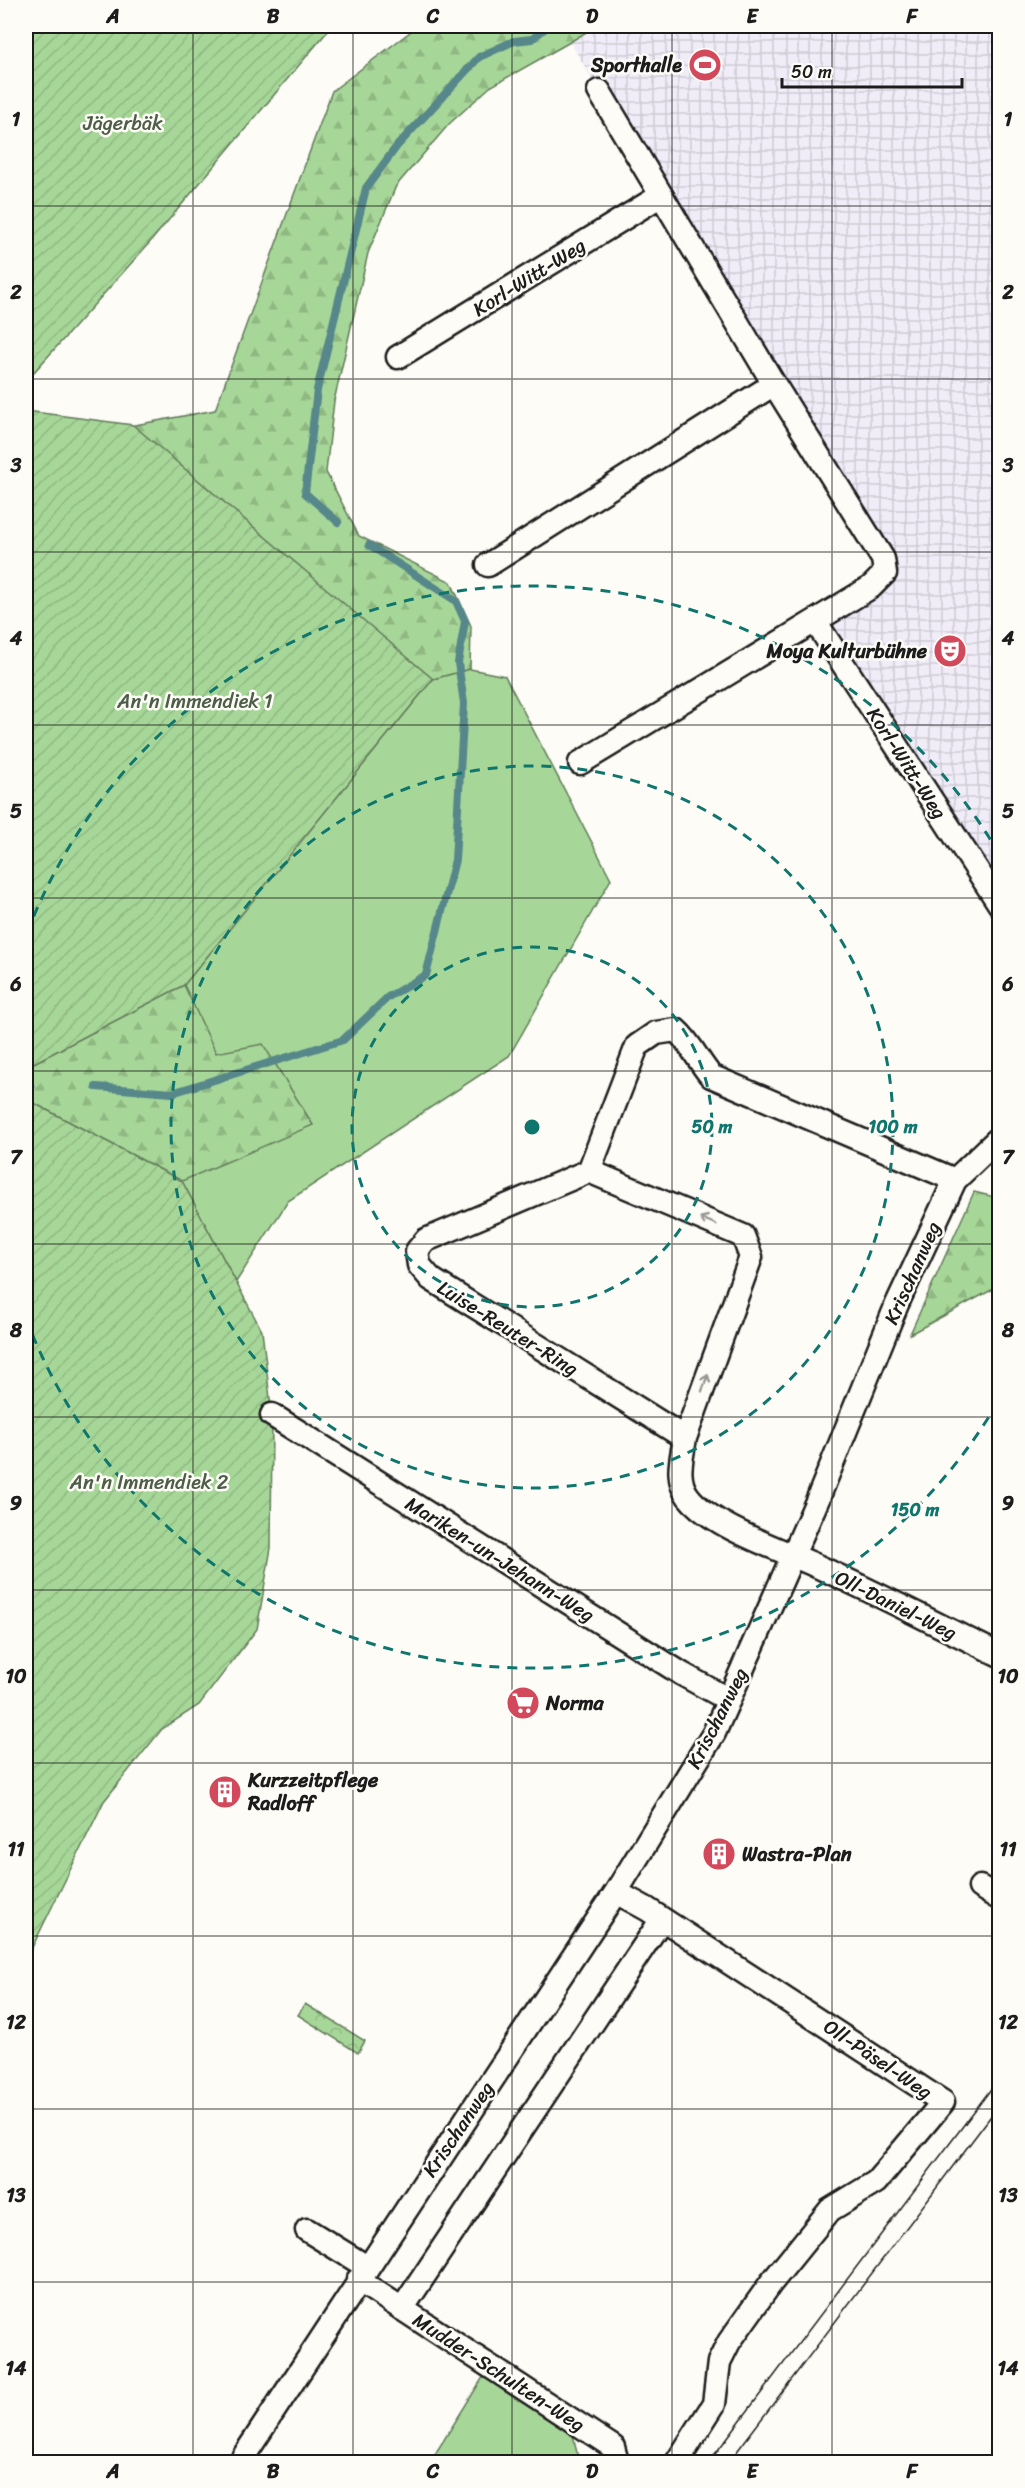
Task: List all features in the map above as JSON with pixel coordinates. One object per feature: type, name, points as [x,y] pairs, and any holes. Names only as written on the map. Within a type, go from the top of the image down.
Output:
[{"type":"street","points":[[579,763],[871,587],[885,573],[883,559],[774,384],[599,91]]},
{"type":"street","name":"Korl-Witt-Weg","points":[[398,357],[660,196]]},
{"type":"street","points":[[488,565],[774,384]]},
{"type":"street","name":"Korl-Witt-Weg","points":[[815,621],[999,905]]},
{"type":"street","points":[[792,1555],[750,1537],[700,1509],[686,1494],[679,1472],[685,1438],[751,1257],[743,1236],[589,1171],[637,1046],[656,1033],[676,1030],[686,1038],[698,1060],[711,1076],[955,1180]]},
{"type":"street","name":"Krischanweg","points":[[240,2463],[616,1892],[714,1732],[817,1501],[897,1304],[955,1180],[999,1137]]},
{"type":"street","name":"Luise-Reuter-Ring","points":[[589,1171],[426,1240],[417,1251],[418,1265],[430,1280],[685,1438]]},
{"type":"street","name":"Mariken-un-Jehann-Weg","points":[[272,1415],[682,1674],[729,1700]]},
{"type":"street","name":"Oll-Daniel-Weg","points":[[792,1555],[999,1655]]},
{"type":"street","points":[[980,1887],[999,1899]]},
{"type":"street","name":"Oll-Päsel-Weg","points":[[616,1892],[662,1919],[943,2102],[876,2182],[830,2210],[771,2283],[729,2342],[718,2362],[714,2404],[677,2463]]},
{"type":"street","name":"Mudder-Schulten-Weg","points":[[402,2309],[662,1919]]},
{"type":"street","points":[[307,2230],[363,2273]]},
{"type":"street","name":"Mudder-Schulten-Weg","points":[[363,2273],[402,2309],[613,2447],[617,2463]]},
{"type":"shaded area","points":[[596,26],[999,26],[999,905],[815,621],[885,573],[570,42]]},
{"type":"green space","name":"Jägerbäk","points":[[26,26],[332,26],[151,241],[26,381]]},
{"type":"green space","points":[[418,26],[596,26],[490,87],[449,124],[396,186],[368,253],[334,401],[326,472],[359,536],[451,582],[471,626],[470,669],[433,679],[130,426],[215,410],[332,91]]},
{"type":"green space","name":"An'n Immendiek 1","points":[[26,411],[133,425],[433,679],[184,985],[26,1067]]},
{"type":"green space","points":[[470,669],[505,676],[611,879],[509,1056],[288,1201],[236,1282],[182,1181],[26,1099],[60,1049],[184,985],[433,679]]},
{"type":"green space","points":[[184,985],[216,1053],[263,1044],[313,1125],[182,1181],[26,1099],[26,1067]]},
{"type":"green space","name":"An'n Immendiek 2","points":[[26,1099],[182,1181],[262,1331],[272,1415],[271,1548],[257,1629],[199,1705],[162,1729],[104,1801],[26,1960]]},
{"type":"green space","points":[[974,1192],[999,1198],[999,1286],[910,1334]]},
{"type":"green space","points":[[305,2004],[365,2041],[358,2053],[298,2015]]},
{"type":"green space","points":[[485,2374],[573,2435],[579,2462],[430,2462]]},
{"type":"waterway","points":[[338,522],[305,493],[317,390],[366,188],[397,146],[479,57],[514,41],[532,39],[548,26]]},
{"type":"waterway","points":[[96,1087],[172,1093],[343,1040],[388,997],[426,975],[455,860],[464,703],[458,663],[465,621],[456,601],[369,545]]},
{"type":"waterway","points":[[26,1090],[31,1087]]},
{"type":"tram line","points":[[709,2462],[1000,2077]]},
{"type":"tram line","points":[[729,2462],[1000,2104]]},
{"type":"place","name":"Sporthalle","points":[[705,65]]},
{"type":"place","name":"Moya Kulturbühne","points":[[950,651]]},
{"type":"place","name":"Norma","points":[[523,1703]]},
{"type":"place","name":"Kurzzeitpflege Radloff","points":[[225,1792]]},
{"type":"place","name":"Wastra-Plan","points":[[719,1854]]}]
